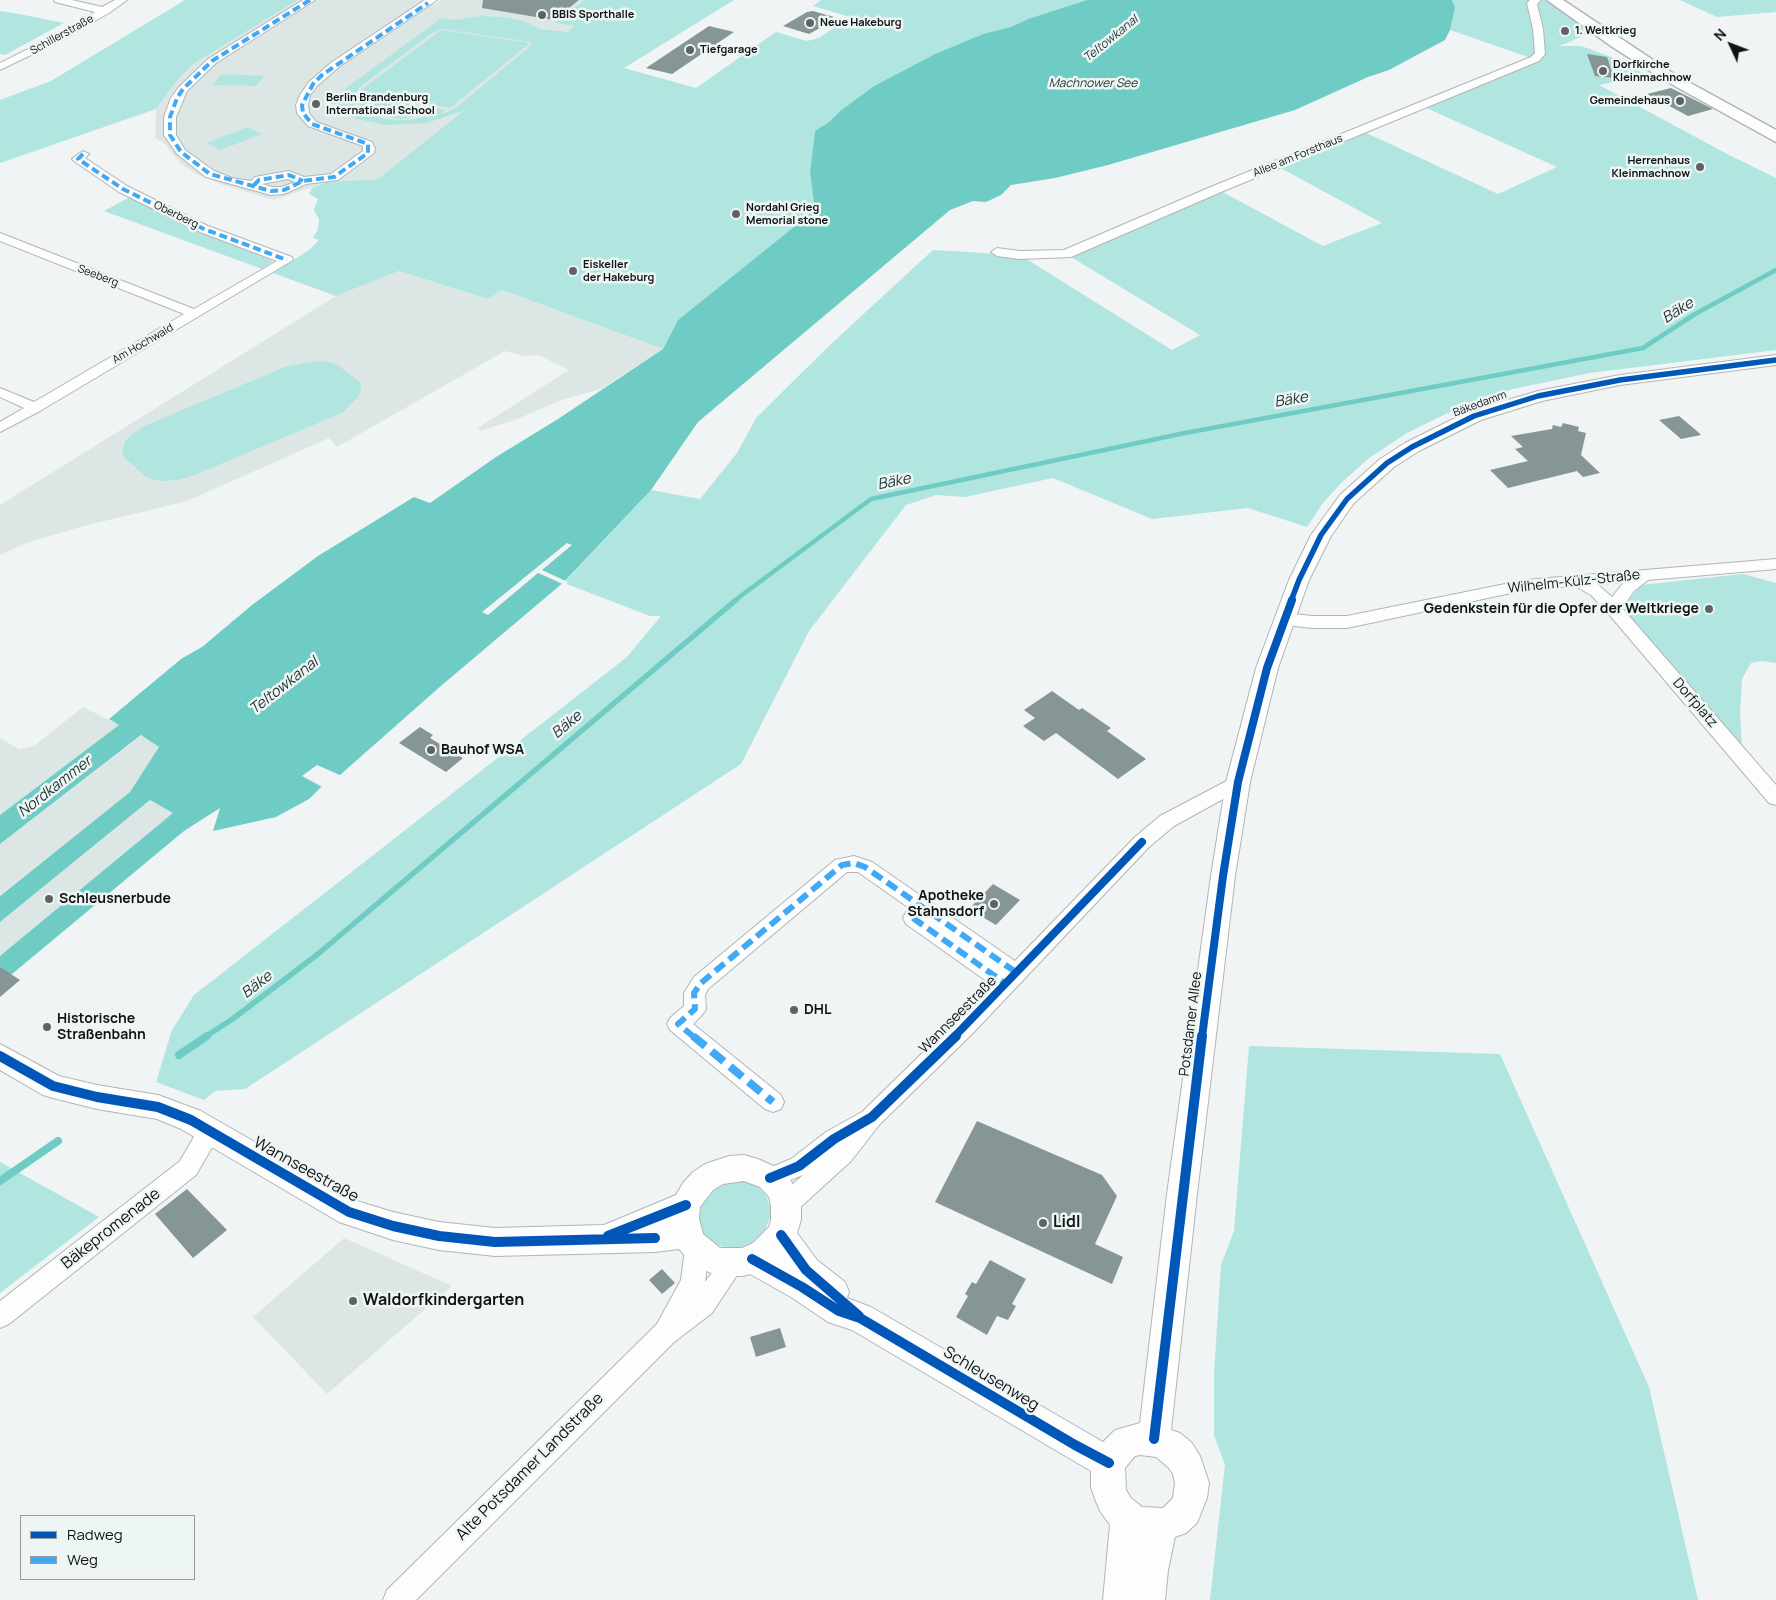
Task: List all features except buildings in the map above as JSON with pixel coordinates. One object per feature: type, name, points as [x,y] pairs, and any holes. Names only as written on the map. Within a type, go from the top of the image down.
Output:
[{"type":"main road","points":[[1554,0],[1616,44],[1669,77],[1776,137]]},
{"type":"street","points":[[59,0],[105,11]]},
{"type":"street","name":"Schillerstraße","points":[[0,67],[58,38],[122,0]]},
{"type":"street","points":[[310,0],[212,62],[183,89],[174,105],[169,124],[170,134],[181,152],[201,168],[219,178],[254,185],[266,178],[289,175],[303,181],[334,176],[368,153],[368,144],[358,138],[328,131],[312,124],[303,113],[302,105],[313,84],[336,64],[430,1]]},
{"type":"street","name":"Allee am Forsthaus","points":[[997,252],[1020,255],[1066,254],[1234,182],[1535,60],[1540,54],[1541,46],[1532,3],[1536,0]]},
{"type":"street","name":"Oberberg","points":[[83,154],[78,159],[123,189],[204,229],[287,260]]},
{"type":"street","name":"Seeberg","points":[[0,238],[195,314]]},
{"type":"street","name":"Am Hochwald","points":[[0,428],[287,260]]},
{"type":"street","name":"Bäkedamm","points":[[1286,619],[1300,580],[1320,535],[1347,499],[1387,463],[1442,431],[1474,416],[1547,394],[1670,372],[1776,360]]},
{"type":"street","points":[[0,392],[35,408]]},
{"type":"street","name":"Wilhelm-Külz-Straße","points":[[1286,619],[1312,622],[1347,622],[1525,585],[1776,564]]},
{"type":"street","points":[[1744,568],[1776,578]]},
{"type":"street","points":[[1613,608],[1628,587],[1644,575]]},
{"type":"street","name":"Dorfplatz","points":[[1578,581],[1597,591],[1613,608],[1776,798]]},
{"type":"street","name":"Potsdamer Allee","points":[[1154,1440],[1219,905],[1238,782],[1267,668],[1286,619]]},
{"type":"street","name":"Wannseestraße","points":[[786,1205],[843,1154],[872,1117],[1012,979],[1142,842],[1167,821],[1238,782]]},
{"type":"street","name":"Wannseestraße","points":[[773,1102],[678,1024],[695,1009],[694,993],[701,983],[842,865],[854,864],[865,866],[1012,979]]},
{"type":"street","points":[[913,918],[1012,979]]},
{"type":"street","name":"Wannseestraße","points":[[0,1056],[52,1086],[97,1097],[158,1107],[191,1120],[349,1212],[393,1226],[439,1236],[495,1242],[655,1238],[692,1241]]},
{"type":"street","name":"Wannseestraße","points":[[770,1178],[799,1166],[834,1139],[872,1117]]},
{"type":"street","name":"Bäkepromenade","points":[[0,1316],[188,1168],[203,1142],[213,1133]]},
{"type":"street","points":[[744,1168],[770,1178],[781,1190],[786,1205],[786,1220],[781,1235],[769,1249],[742,1261],[719,1262],[707,1257],[692,1241],[684,1219],[686,1205],[693,1192],[703,1181],[715,1173],[729,1169],[744,1168]]},
{"type":"street","name":"Wannseestraße","points":[[599,1240],[686,1205]]},
{"type":"street","name":"Schleusenweg","points":[[781,1235],[806,1270],[860,1318],[1075,1445],[1109,1463]]},
{"type":"street","name":"Alte Potsdamer Landstraße","points":[[664,1334],[693,1283],[692,1241]]},
{"type":"street","name":"Alte Potsdamer Landstraße","points":[[397,1600],[664,1334],[703,1305],[742,1261]]},
{"type":"street","name":"Schleusenweg","points":[[742,1261],[802,1287],[839,1311],[860,1318]]},
{"type":"street","points":[[1140,1439],[1154,1440],[1168,1445],[1180,1455],[1188,1468],[1192,1483],[1190,1498],[1185,1511],[1174,1521],[1161,1526],[1139,1524],[1128,1518],[1119,1510],[1112,1499],[1108,1487],[1107,1474],[1109,1463],[1116,1451],[1127,1442],[1140,1439]]},
{"type":"street","points":[[1120,1600],[1128,1518]]},
{"type":"street","points":[[1148,1600],[1151,1570],[1161,1526]]},
{"type":"shaded area","points":[[185,0],[298,0],[193,64],[178,79],[156,109],[0,163],[0,100],[51,81]]},
{"type":"shaded area","name":"Berlin Brandenburg International School","points":[[298,0],[425,0],[423,2],[436,4],[441,0],[584,0],[556,23],[574,26],[378,179],[327,182],[274,200],[223,185],[196,174],[180,163],[164,143],[155,138],[156,109],[178,79],[193,64]]},
{"type":"shaded area","points":[[584,0],[734,0],[624,68],[696,88],[776,32],[807,41],[819,38],[850,17],[813,6],[821,0],[1087,0],[1028,19],[1011,27],[983,34],[935,54],[874,86],[815,131],[810,172],[814,204],[810,214],[678,320],[663,349],[502,290],[488,299],[399,271],[336,296],[273,273],[309,250],[319,240],[313,238],[318,229],[319,219],[314,210],[318,199],[309,194],[312,188],[327,182],[378,179],[465,110],[427,123],[387,125],[357,119],[347,114],[340,105],[326,103],[441,18],[455,20],[482,16],[502,17],[524,21],[539,29],[567,32],[574,26],[555,23]],"holes":[[[442,29],[532,42],[527,49],[457,107],[445,113],[441,113],[445,110],[364,97],[359,100],[379,104],[358,102],[367,113],[401,119],[430,113],[412,111],[414,109],[440,114],[409,120],[392,120],[366,115],[357,109],[352,99],[361,86],[432,33]]]},
{"type":"shaded area","points":[[1452,0],[1554,0],[1597,30],[1560,46],[1581,46],[1611,57],[1647,75],[1599,85],[1729,155],[1776,178],[1776,350],[1590,373],[1513,389],[1458,408],[1407,433],[1369,458],[1340,484],[1323,503],[1307,527],[1248,508],[1152,519],[1053,478],[965,497],[936,495],[906,505],[809,631],[741,764],[245,1089],[215,1091],[204,1100],[156,1082],[172,1030],[194,995],[627,657],[661,616],[650,616],[564,583],[651,490],[700,499],[737,453],[756,418],[831,344],[933,250],[1020,255],[1172,350],[1200,335],[1066,254],[1217,189],[1323,246],[1382,223],[1275,165],[1362,131],[1498,194],[1557,167],[1420,105],[1534,59],[1450,30],[1455,8]]},
{"type":"shaded area","points":[[1680,0],[1776,0],[1776,12],[1717,17]]},
{"type":"shaded area","points":[[0,11],[64,23],[5,55],[0,54]]},
{"type":"shaded area","points":[[441,30],[530,43],[450,108],[357,93]]},
{"type":"shaded area","points":[[221,74],[264,76],[256,86],[213,85]]},
{"type":"shaded area","points":[[248,127],[262,134],[220,150],[206,143]]},
{"type":"shaded area","points":[[130,197],[194,230],[273,261],[262,269],[104,211]]},
{"type":"shaded area","points":[[399,271],[488,299],[502,290],[663,349],[601,389],[561,400],[515,420],[480,431],[478,428],[569,370],[538,355],[524,356],[505,351],[337,447],[329,438],[187,501],[84,526],[26,543],[0,555],[0,505],[336,296]]},
{"type":"shaded area","points":[[323,361],[336,364],[360,382],[361,389],[358,397],[342,413],[192,476],[177,480],[160,481],[147,478],[122,455],[125,441],[144,426],[285,367]]},
{"type":"shaded area","points":[[1743,574],[1776,583],[1776,663],[1762,661],[1751,663],[1742,679],[1740,713],[1742,746],[1624,612],[1624,605],[1641,585]]},
{"type":"shaded area","points":[[83,707],[119,725],[0,815],[0,738],[19,749],[34,746]]},
{"type":"shaded area","points":[[142,735],[159,747],[130,792],[0,895],[0,844]]},
{"type":"shaded area","points":[[150,800],[174,813],[0,956],[0,922]]},
{"type":"shaded area","points":[[1249,1046],[1500,1054],[1649,1387],[1698,1600],[1210,1600],[1225,1465],[1214,1435],[1214,1374],[1221,1265],[1234,1231]]},
{"type":"shaded area","points":[[0,1162],[99,1217],[0,1293]]},
{"type":"shaded area","points":[[737,1180],[749,1182],[759,1188],[766,1196],[770,1206],[770,1217],[766,1228],[759,1237],[749,1244],[737,1248],[724,1247],[713,1243],[705,1236],[699,1226],[697,1215],[706,1195],[726,1182]]},
{"type":"shaded area","name":"Waldorfkindergarten","points":[[344,1238],[452,1286],[327,1394],[253,1317]]},
{"type":"water","points":[[1087,0],[1452,0],[1455,8],[1450,30],[1445,40],[1389,70],[1368,77],[1295,110],[1108,165],[1055,178],[1011,185],[1001,195],[986,202],[973,201],[950,210],[698,422],[651,490],[564,582],[442,685],[340,775],[326,786],[321,787],[309,799],[276,817],[213,831],[220,808],[184,831],[0,984],[0,956],[173,813],[150,800],[0,922],[0,896],[130,792],[159,747],[141,735],[0,844],[0,815],[119,725],[109,719],[181,659],[202,647],[252,605],[318,556],[414,497],[430,503],[496,457],[558,419],[663,349],[678,320],[810,214],[814,204],[810,172],[815,131],[829,122],[840,111],[874,86],[935,54],[983,34],[1011,27],[1028,19]]},
{"type":"pier","points":[[567,543],[572,545],[542,570],[568,582],[565,585],[538,573],[488,615],[482,612]]},
{"type":"pier","points":[[317,765],[342,776],[326,789],[302,776]]},
{"type":"waterway","name":"Bäke","points":[[734,601],[871,499],[1185,433],[1643,348],[1695,314],[1776,270]]},
{"type":"waterway","name":"Bäke","points":[[205,1037],[234,1018],[318,954],[736,600]]},
{"type":"waterway","name":"Bäke","points":[[179,1055],[207,1036]]},
{"type":"waterway","name":"Bäke","points":[[0,1181],[58,1141]]},
{"type":"marked path","points":[[310,0],[212,61],[183,89],[177,98],[170,117],[170,135],[181,152],[210,174],[271,191],[284,190],[303,181],[334,177],[368,153],[368,144],[312,124],[303,113],[302,105],[313,84],[322,75],[428,3]]},
{"type":"marked path","points":[[83,154],[78,159],[123,189],[204,229],[287,260]]},
{"type":"marked path","points":[[254,185],[259,180],[289,175],[303,181]]},
{"type":"marked path","points":[[773,1102],[678,1024],[695,1009],[694,993],[701,983],[842,865],[854,863],[865,867],[1017,973]]},
{"type":"marked path","points":[[913,918],[1006,984]]},
{"type":"cycle path","points":[[1154,1439],[1182,1194],[1223,876],[1238,782],[1267,668],[1299,580],[1321,535],[1347,499],[1387,463],[1412,447],[1474,416],[1538,396],[1620,380],[1776,360]]},
{"type":"cycle path","points":[[770,1178],[799,1166],[834,1139],[872,1117],[965,1027],[1142,842]]},
{"type":"cycle path","points":[[0,1056],[53,1086],[97,1097],[158,1107],[191,1120],[349,1212],[393,1226],[439,1236],[495,1242],[655,1238]]},
{"type":"cycle path","points":[[608,1236],[686,1205]]},
{"type":"cycle path","points":[[781,1235],[806,1270],[859,1316]]},
{"type":"cycle path","points":[[752,1259],[802,1287],[839,1311],[860,1318],[1075,1445],[1109,1463]]},
{"type":"place","name":"BBIS Sporthalle","points":[[542,15]]},
{"type":"place","name":"Neue Hakeburg","points":[[810,23]]},
{"type":"place","name":"1. Weltkrieg","points":[[1565,31]]},
{"type":"place","name":"Tiefgarage","points":[[690,50]]},
{"type":"place","name":"Dorfkirche Kleinmachnow","points":[[1603,71]]},
{"type":"place","name":"Gemeindehaus","points":[[1680,101]]},
{"type":"place","name":"Berlin Brandenburg International School","points":[[316,104]]},
{"type":"place","name":"Herrenhaus Kleinmachnow","points":[[1700,167]]},
{"type":"place","name":"Nordahl Grieg Memorial stone","points":[[736,214]]},
{"type":"place","name":"Eiskeller der Hakeburg","points":[[573,271]]},
{"type":"place","name":"Gedenkstein für die Opfer der Weltkriege","points":[[1709,609]]},
{"type":"place","name":"Bauhof WSA","points":[[431,750]]},
{"type":"place","name":"Schleusnerbude","points":[[49,899]]},
{"type":"place","name":"Apotheke Stahnsdorf","points":[[994,904]]},
{"type":"place","name":"DHL","points":[[794,1010]]},
{"type":"place","name":"Historische Straßenbahn","points":[[47,1027]]},
{"type":"place","name":"Lidl","points":[[1043,1223]]},
{"type":"place","name":"Waldorfkindergarten","points":[[353,1301]]},
{"type":"water label","name":"Teltowkanal","points":[[1111,39]]},
{"type":"water label","name":"Machnower See","points":[[1093,84]]},
{"type":"water label","name":"Teltowkanal","points":[[284,686]]},
{"type":"water label","name":"Nordkammer","points":[[55,787]]}]
